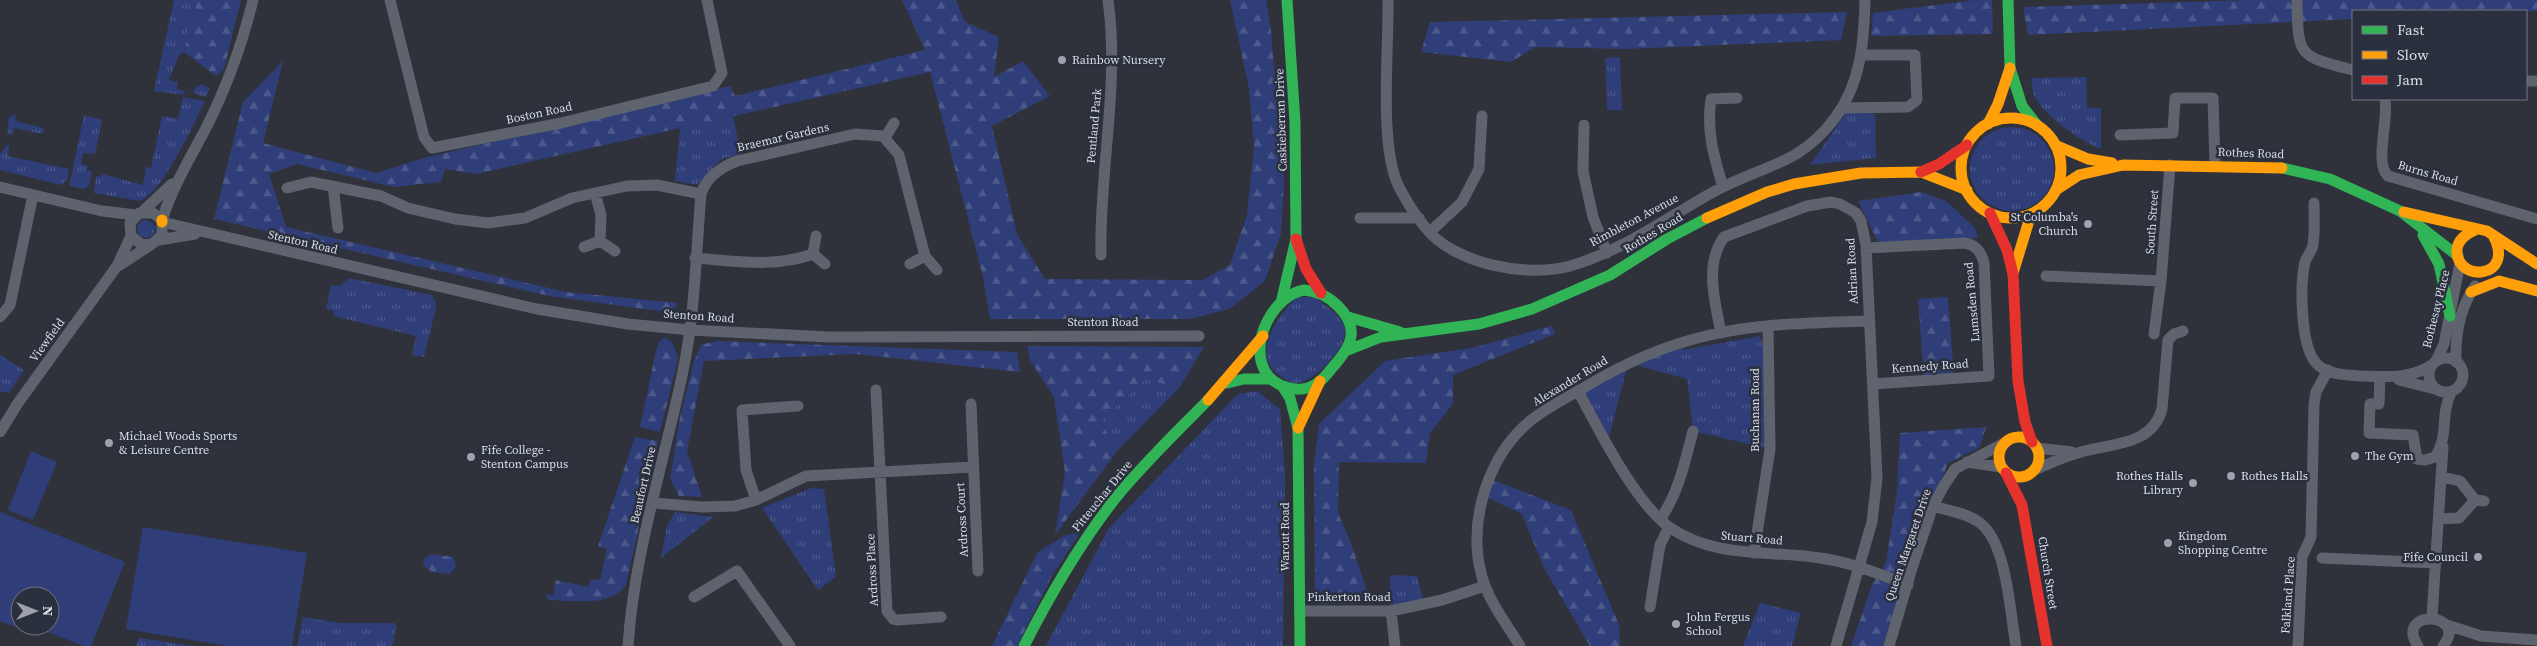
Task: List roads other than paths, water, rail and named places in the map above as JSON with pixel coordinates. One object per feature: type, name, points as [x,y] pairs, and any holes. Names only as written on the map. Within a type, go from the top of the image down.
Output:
[{"type":"street","points":[[102,211],[142,245],[156,242],[163,230],[162,221],[178,178],[217,105],[244,40],[253,0]]},
{"type":"street","name":"Boston Road","points":[[390,0],[424,137],[432,148],[561,123],[713,86],[722,74],[708,0]]},
{"type":"street","name":"Pentland Park","points":[[1101,255],[1101,211],[1112,82],[1112,31],[1108,0]]},
{"type":"street","name":"Caskieberran Drive","points":[[1281,303],[1296,239],[1295,122],[1287,0]]},
{"type":"street","name":"Rimbleton Avenue","points":[[1388,0],[1389,156],[1399,186],[1430,232],[1472,259],[1521,270],[1569,267],[1607,253],[1723,187],[1800,153],[1824,132],[1842,108],[1855,82],[1861,55],[1865,0]]},
{"type":"street","points":[[2008,0],[2010,68],[2022,106],[2055,144],[2061,167],[2056,190],[2046,204],[2031,214],[2011,218],[1990,213],[1976,203],[1966,190],[1962,167],[1967,145],[1973,136],[1988,124],[2001,119],[2014,118],[2039,126]]},
{"type":"street","points":[[2297,0],[2298,34],[2309,57],[2316,61],[2352,70]]},
{"type":"street","points":[[1842,108],[1908,107],[1917,100],[1915,55],[1861,55]]},
{"type":"street","points":[[1988,124],[1998,104],[2010,68]]},
{"type":"street","points":[[1723,187],[1711,145],[1710,107],[1712,99],[1737,98]]},
{"type":"street","points":[[2120,135],[2173,133],[2176,98],[2213,98],[2215,165]]},
{"type":"street","name":"Burns Road","points":[[2385,100],[2386,119],[2381,164],[2388,176],[2537,219]]},
{"type":"street","points":[[1430,232],[1462,202],[1480,169],[1482,116]]},
{"type":"street","points":[[894,123],[885,138],[896,150],[903,167],[924,256],[937,270]]},
{"type":"street","points":[[1584,125],[1583,171],[1593,217],[1607,253]]},
{"type":"street","name":"Braemar Gardens","points":[[701,194],[710,179],[727,165],[736,161],[855,134],[865,133],[885,138]]},
{"type":"street","name":"Rothes Road","points":[[2055,144],[2088,159],[2123,165],[2272,166],[2301,171],[2352,188],[2400,211],[2481,230],[2493,235],[2535,261]]},
{"type":"street","name":"Rothes Road","points":[[1921,172],[1952,156],[1967,145]]},
{"type":"street","name":"Rothes Road","points":[[2056,190],[2079,175],[2123,165]]},
{"type":"street","name":"South Street","points":[[2154,334],[2161,281],[2170,165]]},
{"type":"street","name":"Rothes Road","points":[[1402,332],[1479,324],[1547,303],[1610,274],[1667,239],[1709,217],[1766,192],[1812,179],[1845,174],[1921,172],[1966,190]]},
{"type":"street","points":[[130,234],[130,222],[158,199],[178,178]]},
{"type":"street","points":[[287,188],[311,182],[333,186],[390,199],[408,208],[477,223],[502,223],[525,218],[572,198],[642,184],[679,188],[701,194],[690,330]]},
{"type":"street","points":[[333,186],[338,228]]},
{"type":"street","points":[[0,187],[102,211],[153,212],[162,221]]},
{"type":"street","points":[[595,193],[601,215],[600,241]]},
{"type":"street","points":[[0,316],[10,305],[33,195]]},
{"type":"street","name":"Adrian Road","points":[[1721,333],[1712,278],[1715,254],[1724,237],[1807,206],[1830,202],[1840,204],[1856,213],[1861,221],[1866,248],[1877,478],[1872,522],[1836,646]]},
{"type":"street","points":[[2314,203],[2312,246],[2305,262],[2304,272],[2304,333],[2315,362],[2328,370]]},
{"type":"street","name":"Rothes Road","points":[[2400,211],[2471,272],[2488,271],[2525,278],[2537,285]]},
{"type":"street","points":[[1990,213],[2013,272],[2018,379],[2025,420],[2038,462],[2031,473]]},
{"type":"street","points":[[2013,272],[2031,214]]},
{"type":"street","points":[[1360,218],[1419,218]]},
{"type":"street","name":"Stenton Road","points":[[162,221],[206,233],[537,309],[628,324],[690,330],[856,337],[995,335],[1199,336]]},
{"type":"street","points":[[2412,222],[2433,247],[2441,266],[2450,316]]},
{"type":"street","points":[[2459,260],[2457,249],[2462,237],[2475,230]]},
{"type":"street","name":"Stenton Road","points":[[156,242],[180,235],[206,233]]},
{"type":"street","name":"Viewfield","points":[[0,432],[18,403],[118,266],[130,234]]},
{"type":"street","points":[[2488,271],[2496,265],[2500,253],[2500,246],[2493,235]]},
{"type":"street","points":[[813,254],[816,236]]},
{"type":"street","name":"Caskieberran Drive","points":[[1296,239],[1306,269],[1321,293]]},
{"type":"street","points":[[584,247],[600,241]]},
{"type":"street","points":[[600,241],[615,251]]},
{"type":"street","name":"Viewfield","points":[[118,266],[156,242]]},
{"type":"street","name":"Lumsden Road","points":[[1866,248],[1966,243],[1978,250],[1984,263],[1989,376]]},
{"type":"street","points":[[696,258],[772,263],[799,259],[813,254]]},
{"type":"street","points":[[813,254],[825,264]]},
{"type":"street","points":[[910,264],[924,256]]},
{"type":"street","name":"Rothesay Place","points":[[2435,389],[2429,380],[2434,363],[2444,344],[2459,260]]},
{"type":"street","name":"Rothesay Place","points":[[2456,362],[2455,347],[2460,319],[2472,292],[2488,271]]},
{"type":"street","points":[[2046,276],[2161,281]]},
{"type":"street","points":[[2472,292],[2499,281],[2537,291]]},
{"type":"street","points":[[1271,380],[1264,370],[1260,359],[1260,344],[1281,303],[1288,295],[1296,291],[1312,290],[1321,293],[1334,302],[1348,317],[1402,332]]},
{"type":"street","points":[[1348,317],[1351,336],[1348,350]]},
{"type":"street","name":"Alexander Road","points":[[1520,646],[1485,586],[1478,554],[1478,534],[1486,488],[1495,466],[1502,453],[1530,422],[1578,391],[1627,363],[1653,352],[1721,333],[1768,327],[1868,321]]},
{"type":"street","name":"Buchanan Road","points":[[1754,553],[1770,449],[1768,327]]},
{"type":"street","name":"Beaufort Drive","points":[[628,646],[631,607],[638,561],[654,503],[684,369],[690,330]]},
{"type":"street","points":[[1967,462],[2003,470],[2017,477],[2031,473],[2079,452],[2126,442],[2146,433],[2159,418],[2168,340],[2174,334],[2183,331]]},
{"type":"street","points":[[1227,383],[1244,378],[1271,380],[1284,387],[1306,389],[1314,386],[1321,380],[1348,350],[1381,337],[1402,332]]},
{"type":"street","name":"Pitteuchar Drive","points":[[1024,646],[1051,595],[1096,524],[1164,445],[1227,383],[1263,336]]},
{"type":"street","name":"Rothesay Place","points":[[2328,370],[2348,376],[2408,376],[2446,358],[2456,362],[2461,367],[2463,377],[2459,386],[2452,392],[2440,392],[2435,389],[2380,377]]},
{"type":"street","name":"Falkland Place","points":[[2298,646],[2302,556],[2311,537],[2314,404],[2316,392],[2328,370]]},
{"type":"street","name":"Kennedy Road","points":[[1873,384],[1989,376]]},
{"type":"street","points":[[2380,377],[2379,404],[2370,404],[2369,433],[2413,435],[2417,459],[2426,460],[2436,457],[2444,445]]},
{"type":"street","points":[[2003,470],[1998,456],[2007,441],[2015,418],[2018,379]]},
{"type":"street","points":[[1298,428],[1321,380]]},
{"type":"street","points":[[1284,387],[1290,398],[1298,428]]},
{"type":"street","name":"Ardross Place","points":[[876,390],[889,615],[897,620],[941,617]]},
{"type":"street","name":"Stuart Road","points":[[1578,391],[1607,445],[1629,479],[1670,527],[1714,548],[1822,558],[1858,567],[1908,585]]},
{"type":"street","points":[[2432,617],[2445,404],[2452,392]]},
{"type":"street","points":[[654,503],[718,508],[756,500],[806,476],[973,467],[971,404]]},
{"type":"street","points":[[756,500],[746,470],[742,410],[798,406]]},
{"type":"street","name":"Warout Road","points":[[1298,428],[1300,646]]},
{"type":"street","points":[[1661,518],[1669,506],[1680,479],[1693,431]]},
{"type":"street","points":[[2007,441],[2024,437],[2034,445],[2079,452]]},
{"type":"street","name":"Queen Margaret Drive","points":[[1889,646],[1933,506],[1952,473],[1967,462],[2007,441]]},
{"type":"street","name":"Ardross Court","points":[[973,467],[978,572]]},
{"type":"street","name":"Church Street","points":[[2003,470],[2022,505],[2047,646]]},
{"type":"street","name":"Church Street","points":[[2022,505],[2031,473]]},
{"type":"street","points":[[2439,519],[2459,518],[2479,501],[2460,481],[2442,477]]},
{"type":"street","points":[[1933,506],[1964,515],[1979,522],[1994,537],[2001,557],[2016,646]]},
{"type":"street","points":[[1650,607],[1660,544],[1670,527]]},
{"type":"street","points":[[2322,558],[2436,563]]},
{"type":"street","points":[[694,598],[737,571],[790,646]]},
{"type":"street","name":"Pinkerton Road","points":[[1300,611],[1392,611],[1442,600],[1485,586]]},
{"type":"street","points":[[1392,611],[1395,646]]},
{"type":"street","points":[[2418,646],[2414,640],[2414,629],[2422,620],[2432,617],[2444,624],[2481,636],[2533,641]]},
{"type":"street","points":[[2444,624],[2448,632],[2445,644],[2481,636]]},
{"type":"place","name":"Rainbow Nursery","points":[[1062,60]]},
{"type":"place","name":"St Columba's Church","points":[[2088,224]]},
{"type":"place","name":"Michael Woods Sports & Leisure Centre","points":[[109,443]]},
{"type":"place","name":"The Gym","points":[[2355,456]]},
{"type":"place","name":"Fife College - Stenton Campus","points":[[471,457]]},
{"type":"place","name":"Rothes Halls","points":[[2231,476]]},
{"type":"place","name":"Rothes Halls Library","points":[[2193,483]]},
{"type":"place","name":"Kingdom Shopping Centre","points":[[2168,543]]},
{"type":"place","name":"Fife Council","points":[[2478,557]]},
{"type":"place","name":"John Fergus School","points":[[1676,624]]}]
